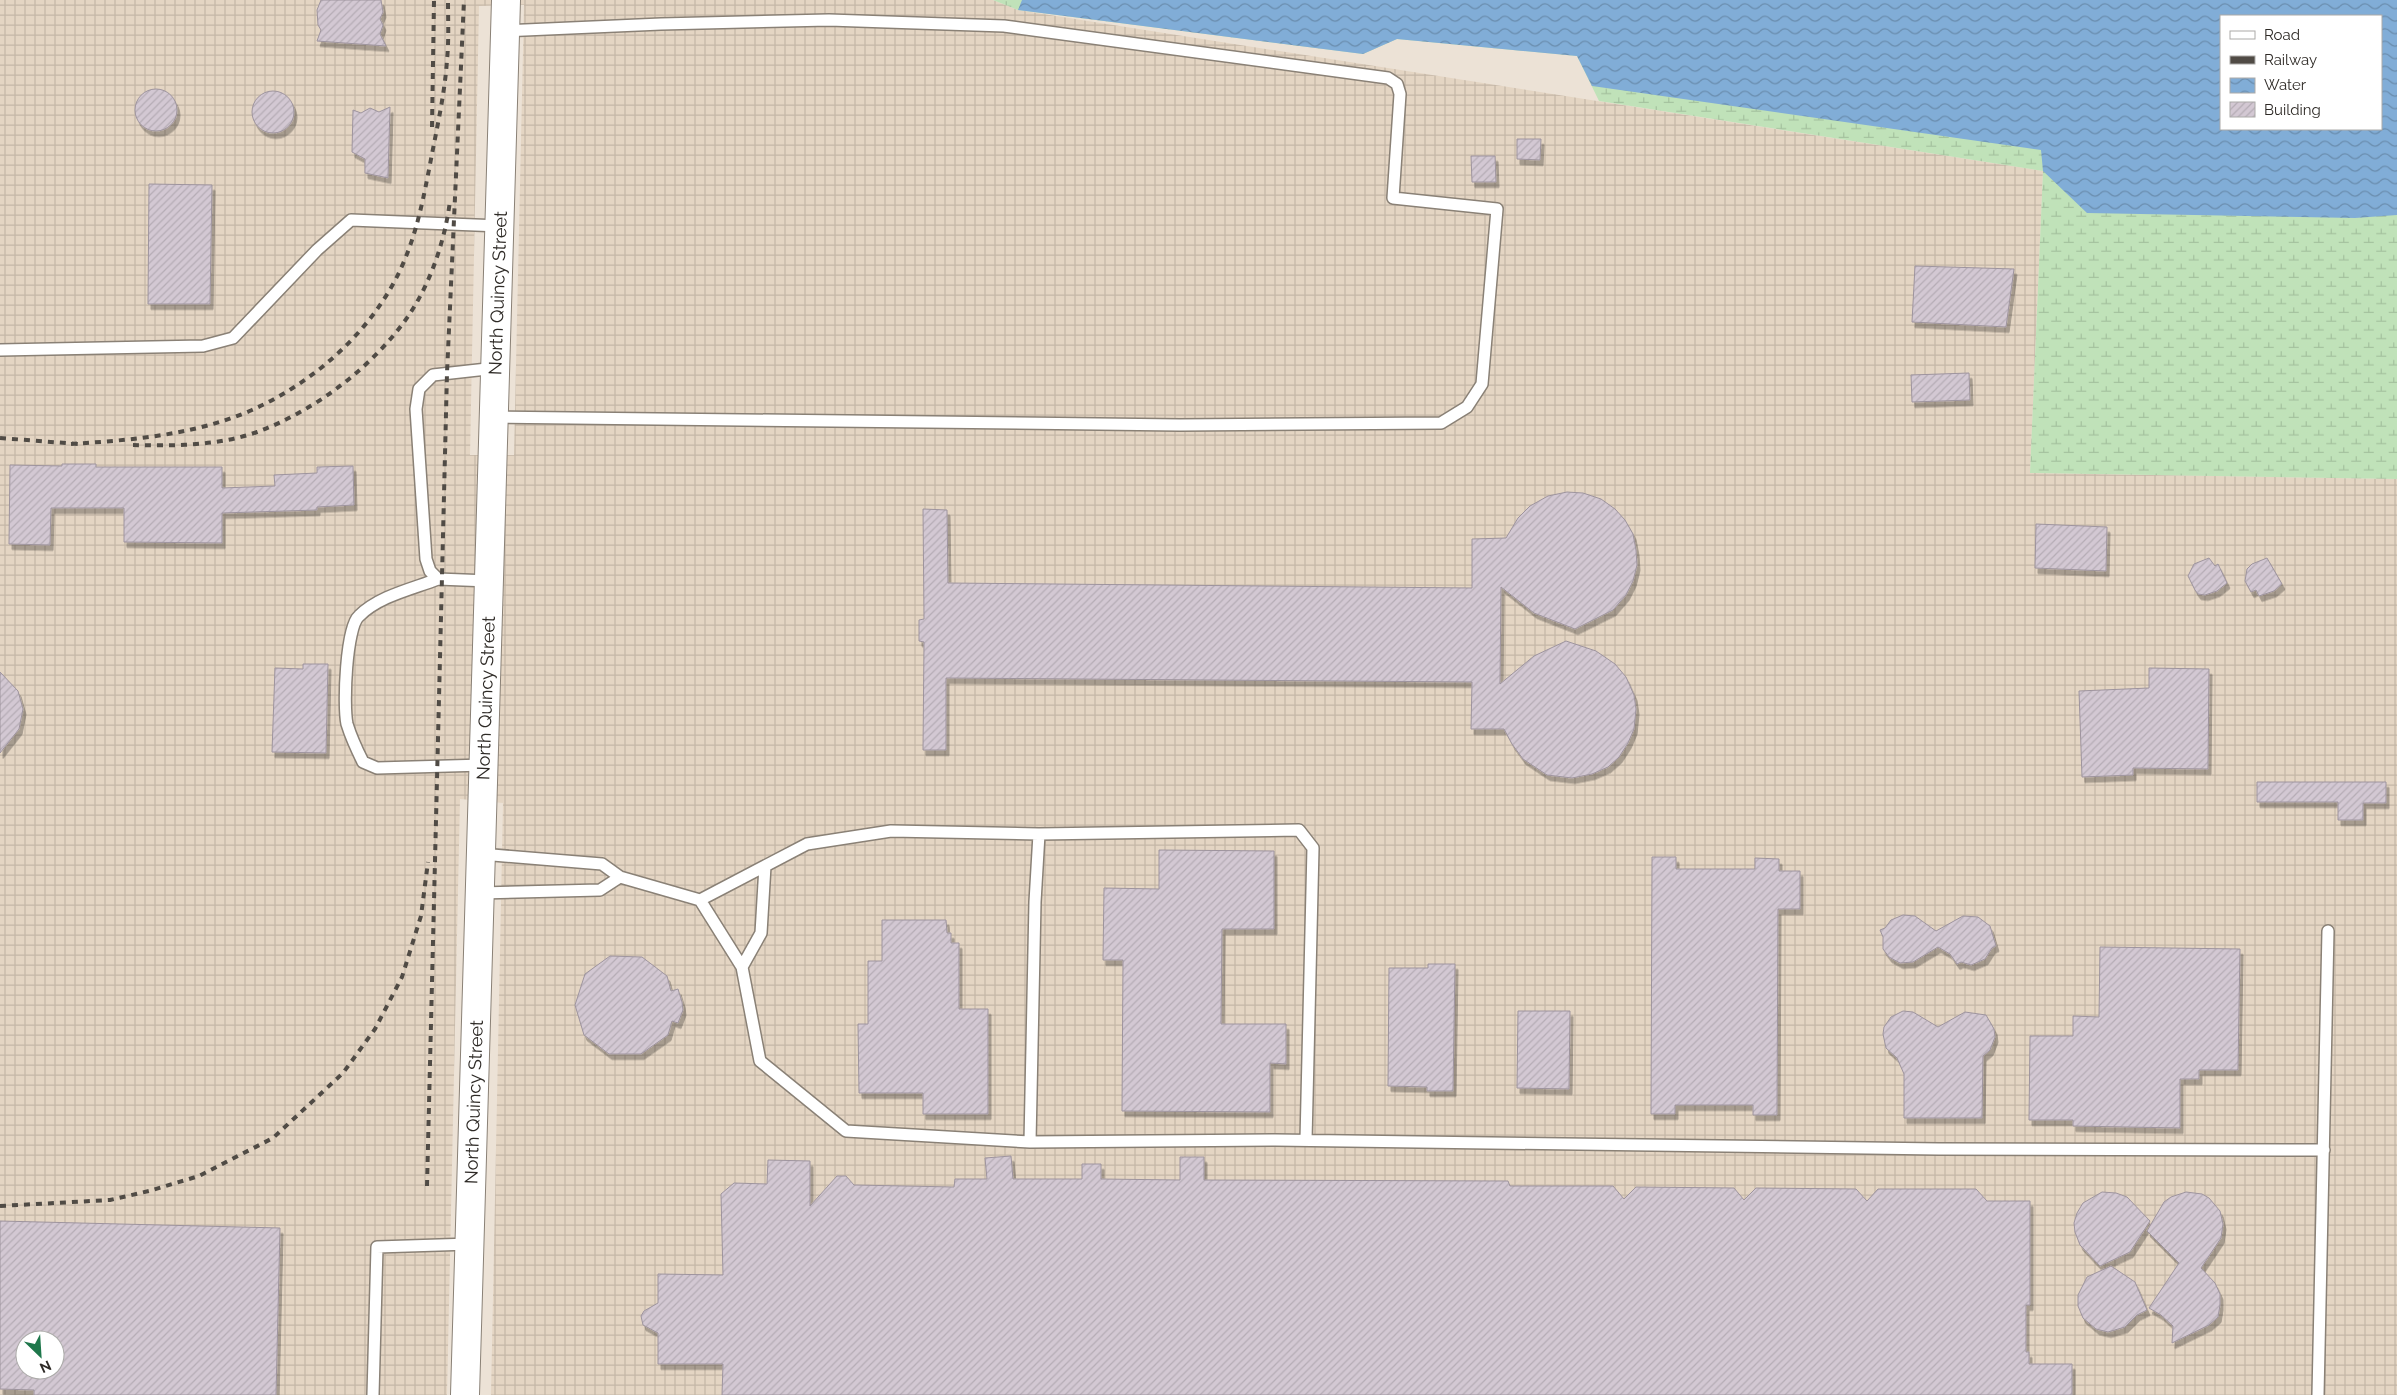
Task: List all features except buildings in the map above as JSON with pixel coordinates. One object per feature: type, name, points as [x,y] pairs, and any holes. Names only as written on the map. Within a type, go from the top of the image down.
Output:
[{"type":"street","name":"North Quincy Street","points":[[465,1395],[506,0]]},
{"type":"lane","points":[[494,417],[1180,425],[1441,423],[1467,406],[1482,384],[1497,209],[1393,198],[1400,94],[1397,84],[1388,78],[1004,26],[829,20],[661,24],[505,31]]},
{"type":"lane","points":[[0,350],[203,346],[233,338],[317,250],[351,220],[500,226]]},
{"type":"lane","points":[[438,579],[430,571],[426,559],[416,409],[419,389],[433,375],[496,368]]},
{"type":"lane","points":[[484,765],[377,768],[363,762],[347,722],[347,657],[350,634],[357,617],[378,601],[438,579],[490,581]]},
{"type":"lane","points":[[700,900],[807,844],[891,831],[1039,834],[1299,830],[1313,848],[1306,1140]]},
{"type":"lane","points":[[1030,1142],[1035,902],[1039,834]]},
{"type":"lane","points":[[481,854],[602,864],[620,878],[700,900],[742,967],[760,1061],[846,1131],[1030,1142],[1306,1140],[1948,1149],[2324,1150]]},
{"type":"lane","points":[[742,967],[761,933],[764,866]]},
{"type":"lane","points":[[480,893],[600,890],[620,878]]},
{"type":"lane","points":[[2318,1395],[2328,930]]},
{"type":"lane","points":[[373,1395],[377,1247],[470,1244]]},
{"type":"shaded area","points":[[0,0],[993,0],[1018,10],[2043,171],[2030,473],[2397,479],[2397,1395],[491,1395],[503,803],[460,799],[447,1395],[0,1395]],"holes":[[[524,5],[514,455],[470,455],[479,6]]]},
{"type":"green space","points":[[993,0],[2397,0],[2397,479],[2030,473],[2043,171],[1599,101],[1577,56],[1397,39],[1363,54],[1018,10]]},
{"type":"water","points":[[1022,0],[2397,0],[2397,215],[2355,218],[2087,213],[2043,171],[2041,150],[1592,86],[1577,56],[1397,39],[1363,54],[1018,10]]},
{"type":"railway","points":[[432,127],[434,0]]},
{"type":"railway","points":[[71,444],[117,441],[186,431],[252,410],[300,384],[343,349],[362,329],[379,307],[393,284],[405,259],[418,220],[445,83],[448,45],[448,0]]},
{"type":"railway","points":[[427,1186],[447,373],[464,0]]},
{"type":"railway","points":[[133,445],[211,443],[242,437],[279,423],[342,385],[379,352],[395,334],[417,302],[441,246],[450,201]]},
{"type":"railway","points":[[0,438],[78,444]]},
{"type":"railway","points":[[0,1206],[110,1200],[149,1191],[199,1176],[273,1138],[343,1073],[375,1029],[402,977],[421,916],[428,862]]}]
